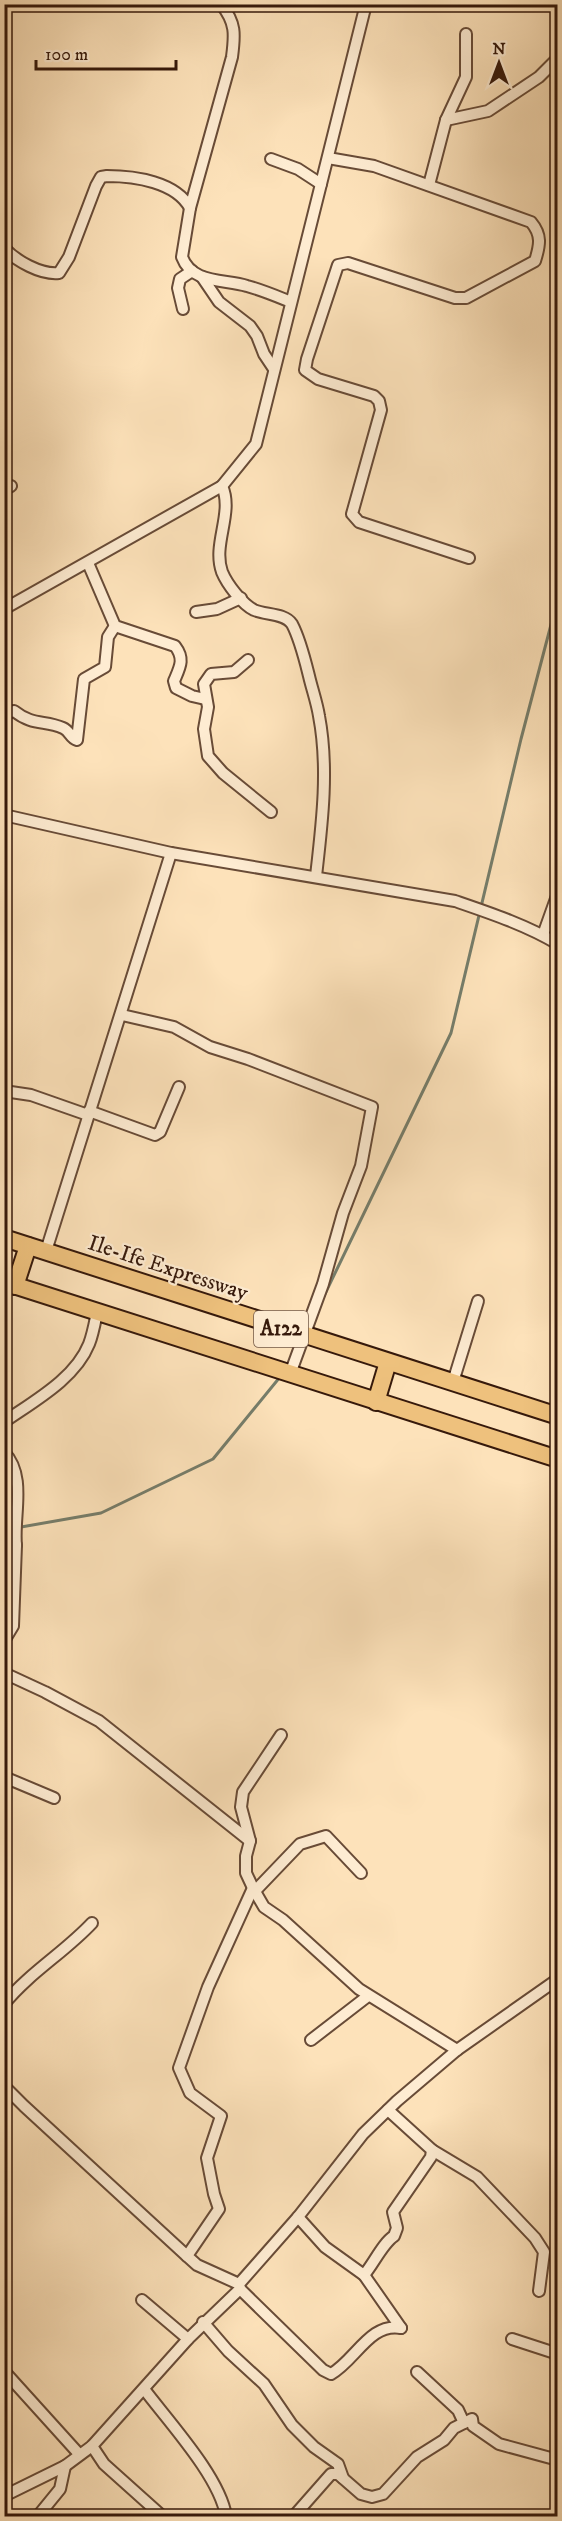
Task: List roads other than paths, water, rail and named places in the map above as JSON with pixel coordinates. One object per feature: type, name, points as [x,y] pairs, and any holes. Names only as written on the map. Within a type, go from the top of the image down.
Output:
[{"type":"highway","name":"Ile-Ife Expressway","points":[[4,1238],[302,1336],[558,1416]]},
{"type":"highway","points":[[10,1284],[28,1246]]},
{"type":"highway","name":"A122","points":[[10,1284],[558,1460]]},
{"type":"highway","points":[[376,1402],[388,1362]]},
{"type":"street","points":[[221,4],[232,20],[234,37],[232,57],[190,208],[182,256],[192,271],[202,277],[245,285],[291,302]]},
{"type":"street","points":[[4,609],[222,486],[256,444],[366,4]]},
{"type":"street","points":[[429,185],[446,120],[466,77],[466,34]]},
{"type":"street","points":[[446,120],[488,111],[539,77],[558,58]]},
{"type":"street","points":[[328,158],[374,166],[429,185],[531,222],[539,232],[540,246],[535,261],[466,298],[455,298],[348,263],[338,265],[310,348],[305,370],[318,379],[374,396],[379,401],[381,410],[352,514],[359,522],[469,558]]},
{"type":"street","points":[[271,159],[298,169],[321,184]]},
{"type":"street","points":[[4,248],[24,263],[51,273],[59,273],[69,256],[101,177],[132,178],[157,184],[185,198],[190,208]]},
{"type":"street","points":[[183,309],[178,288],[180,279],[192,271]]},
{"type":"street","points":[[202,277],[219,302],[250,326],[274,369]]},
{"type":"street","points":[[222,486],[226,496],[219,557],[223,573],[252,609],[284,617],[291,623],[306,662],[319,718],[323,762],[322,821],[316,876]]},
{"type":"street","points":[[88,563],[115,626],[175,646],[180,653],[182,663],[174,681],[176,688],[192,696],[205,699]]},
{"type":"street","points":[[196,612],[217,609],[241,598]]},
{"type":"street","points":[[4,714],[14,711],[34,723],[62,728],[77,740],[84,679],[105,667],[108,637],[115,626]]},
{"type":"street","points":[[248,660],[234,672],[211,674],[204,684],[208,707],[204,729],[208,756],[223,773],[271,812]]},
{"type":"street","points":[[4,815],[171,853],[455,901],[492,913],[558,944]]},
{"type":"street","points":[[46,1251],[171,853]]},
{"type":"street","points":[[543,935],[558,892]]},
{"type":"street","points":[[122,1015],[174,1027],[210,1047],[248,1059],[372,1107],[361,1166],[343,1213],[323,1284],[302,1336],[290,1374]]},
{"type":"street","points":[[4,1092],[31,1095],[155,1135],[160,1132],[179,1087]]},
{"type":"street","points":[[453,1382],[478,1301]]},
{"type":"street","points":[[4,1422],[40,1398],[74,1367],[89,1344],[97,1312]]},
{"type":"street","points":[[4,1452],[12,1466],[17,1487],[18,1508],[14,1529],[16,1545],[13,1626],[4,1641]]},
{"type":"street","points":[[4,1546],[16,1545]]},
{"type":"street","points":[[4,1673],[99,1720],[250,1841]]},
{"type":"street","points":[[280,1735],[243,1792],[241,1807],[250,1841],[246,1856],[246,1873],[264,1907],[283,1920],[368,1996],[457,2050]]},
{"type":"street","points":[[4,1777],[54,1798]]},
{"type":"street","points":[[187,2256],[219,2209],[207,2158],[222,2116],[190,2093],[179,2068],[208,1988],[254,1889],[300,1844],[326,1836],[361,1873]]},
{"type":"street","points":[[4,2004],[30,1977],[76,1940],[92,1923]]},
{"type":"street","points":[[4,2496],[65,2466],[92,2446],[203,2322],[240,2287],[363,2134],[457,2050],[558,1979]]},
{"type":"street","points":[[311,2040],[368,1996]]},
{"type":"street","points":[[4,2086],[197,2265],[240,2287],[323,2370],[331,2374],[341,2368],[368,2339],[390,2326],[401,2328],[364,2275],[325,2247],[298,2217]]},
{"type":"street","points":[[388,2110],[432,2150],[477,2177],[535,2238],[544,2252],[539,2291]]},
{"type":"street","points":[[364,2275],[379,2257],[386,2242],[394,2236],[397,2228],[393,2212],[431,2157],[432,2150]]},
{"type":"street","points":[[142,2300],[188,2339]]},
{"type":"street","points":[[203,2322],[228,2351],[264,2384],[292,2425],[314,2447],[338,2463],[343,2478]]},
{"type":"street","points":[[512,2339],[558,2354]]},
{"type":"street","points":[[4,2371],[79,2454]]},
{"type":"street","points":[[417,2372],[458,2410],[464,2423]]},
{"type":"street","points":[[144,2389],[207,2473],[224,2507],[226,2517]]},
{"type":"street","points":[[294,2517],[331,2474],[343,2478],[361,2494],[372,2497],[383,2494],[417,2457],[444,2440],[454,2428],[472,2419],[474,2426],[499,2444],[558,2460]]},
{"type":"street","points":[[92,2446],[104,2464],[162,2517]]},
{"type":"street","points":[[38,2517],[60,2488],[65,2466]]},
{"type":"street","points":[[554,2517],[558,2509]]},
{"type":"waterway","points":[[323,1298],[451,1033],[521,739],[558,598]]},
{"type":"waterway","points":[[4,1530],[101,1513],[213,1459],[280,1377]]}]
